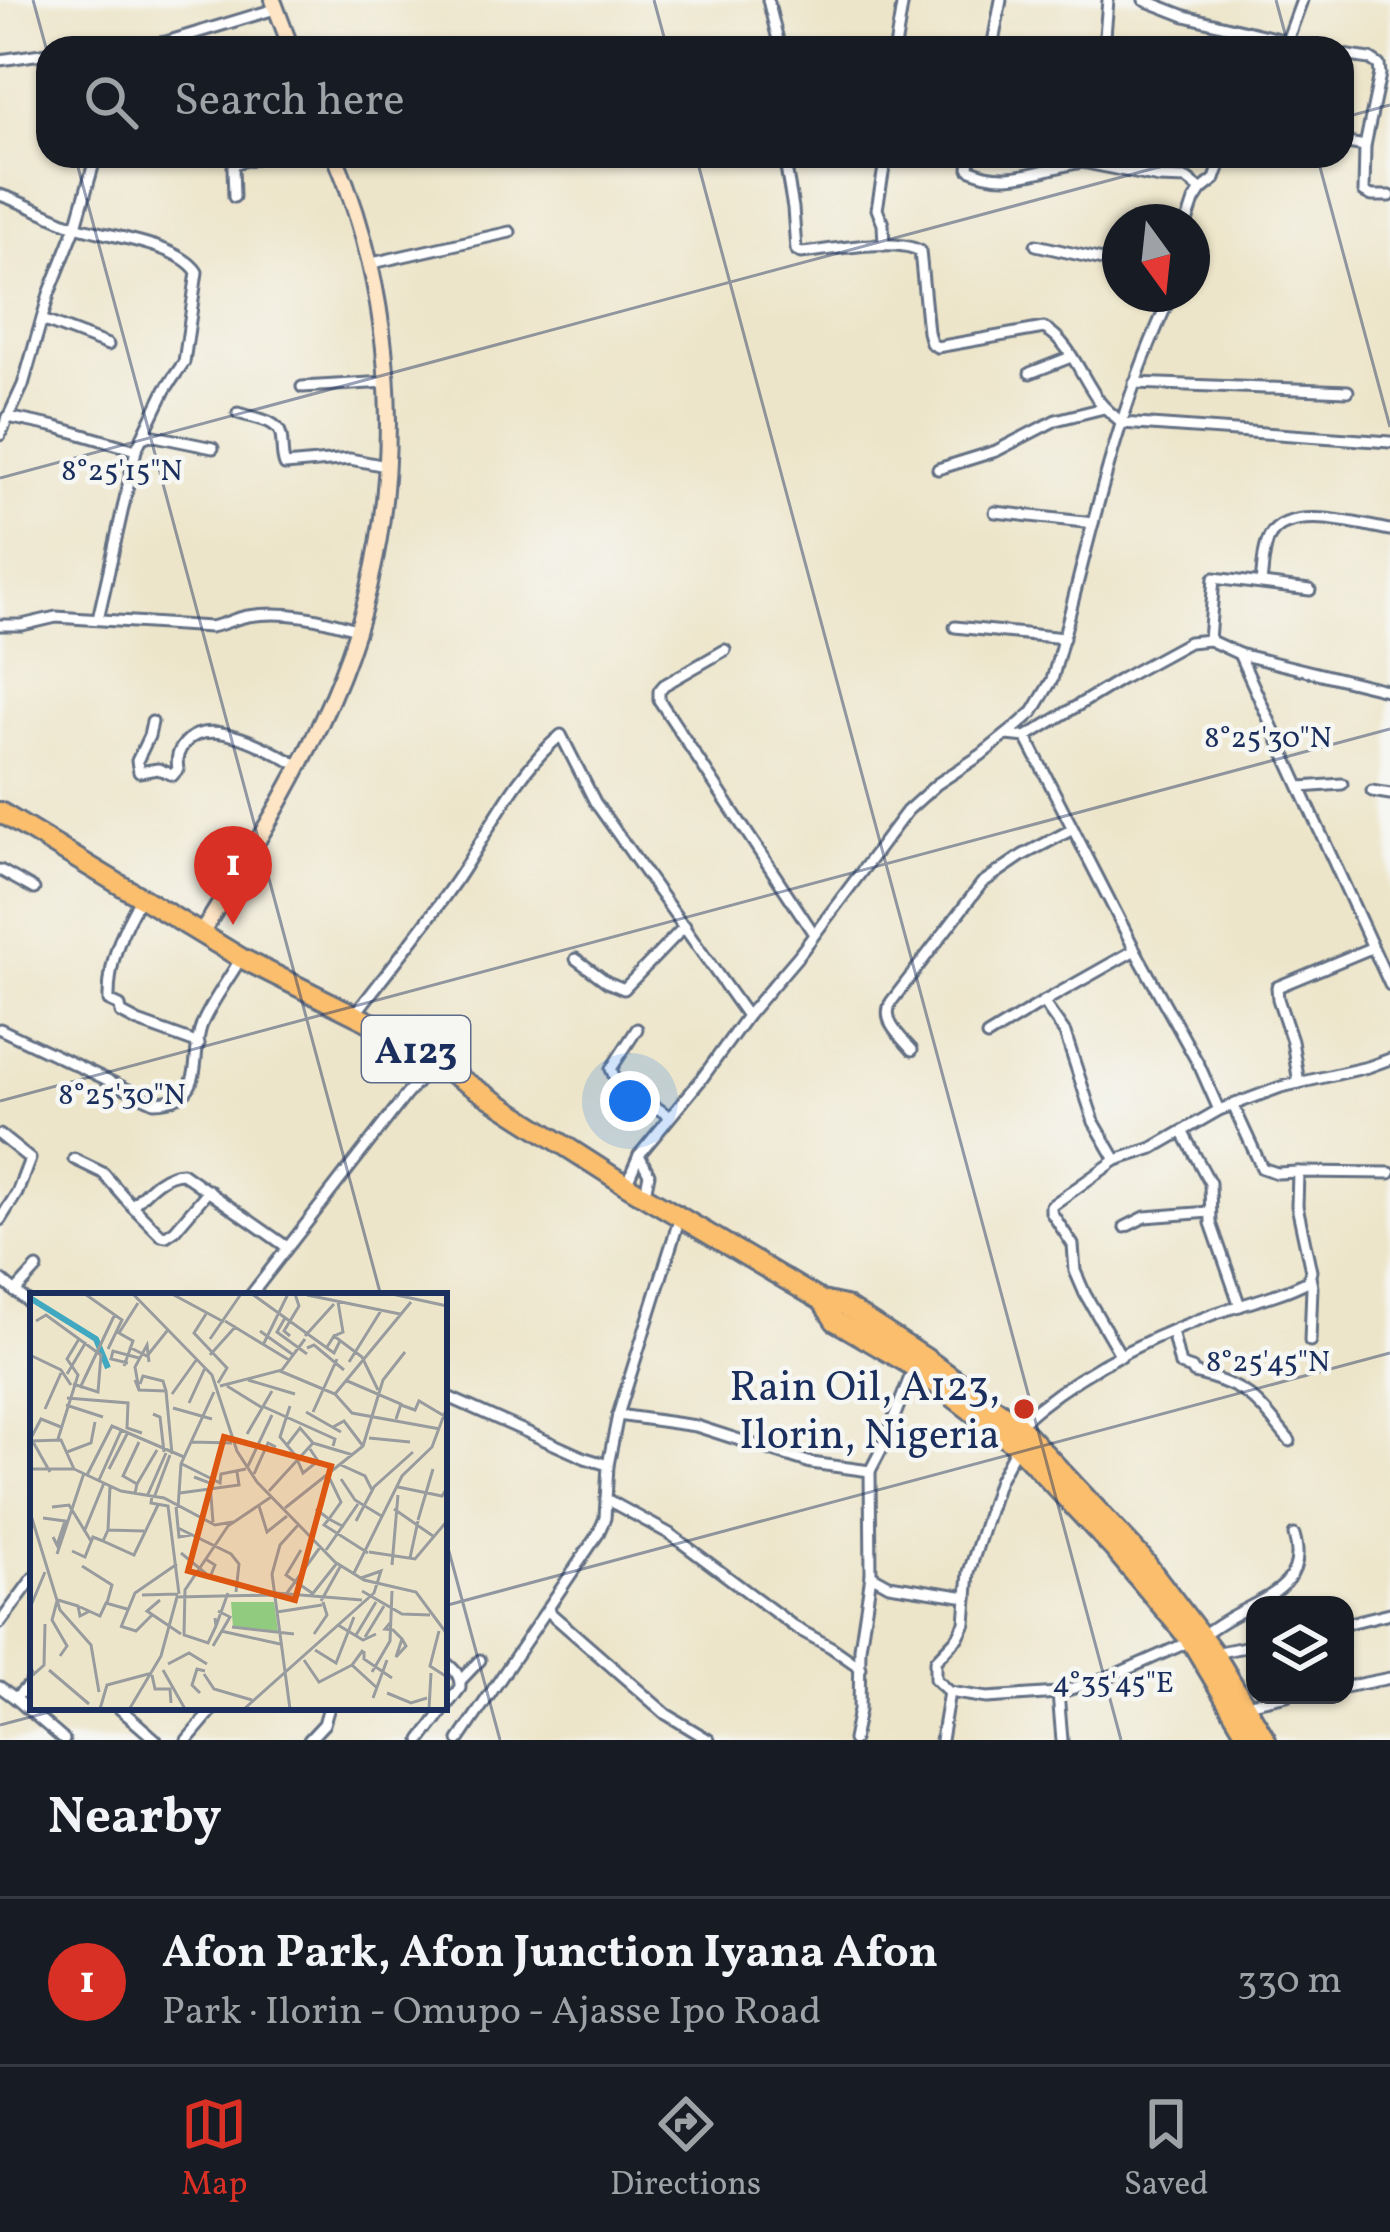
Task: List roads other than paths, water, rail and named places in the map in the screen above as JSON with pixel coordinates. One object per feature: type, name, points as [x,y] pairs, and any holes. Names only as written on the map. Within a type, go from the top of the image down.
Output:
[{"type":"highway","name":"A123","points":[[0,812],[242,958],[436,1060],[626,1185],[822,1301],[844,1306],[1018,1425],[1125,1538],[1196,1638],[1250,1740]]},
{"type":"highway","name":"A123","points":[[822,1301],[835,1322],[914,1367],[1017,1446],[1214,1653],[1266,1740]]},
{"type":"main road","points":[[274,4],[286,36]]},
{"type":"main road","points":[[201,934],[299,766],[342,672],[376,543],[386,466],[387,382],[379,308],[340,168]]},
{"type":"street","points":[[768,0],[777,36]]},
{"type":"street","points":[[897,36],[903,0]]},
{"type":"street","points":[[994,36],[1001,0]]},
{"type":"street","points":[[1105,36],[1108,0]]},
{"type":"street","points":[[1144,0],[1185,16],[1270,36]]},
{"type":"street","points":[[1289,36],[1303,0]]},
{"type":"street","points":[[183,36],[274,4]]},
{"type":"street","points":[[0,59],[36,54]]},
{"type":"street","points":[[1354,56],[1370,58],[1379,65],[1380,74],[1365,146],[1364,193],[1390,196]]},
{"type":"street","points":[[1354,144],[1365,146]]},
{"type":"street","points":[[0,435],[22,386],[93,168]]},
{"type":"street","points":[[233,168],[233,197]]},
{"type":"street","points":[[786,168],[796,250],[884,245],[913,246],[920,251],[928,332],[937,347],[1044,328],[1053,332],[1103,408],[1122,423],[1390,442]]},
{"type":"street","points":[[884,168],[877,209],[884,224],[884,245]]},
{"type":"street","points":[[969,168],[991,178],[1048,168]]},
{"type":"street","points":[[1118,168],[1186,179],[1201,190]]},
{"type":"street","points":[[1195,204],[1219,168]]},
{"type":"street","points":[[0,195],[76,226],[122,236],[190,262],[197,272],[184,362],[136,450],[98,619]]},
{"type":"street","points":[[368,264],[509,232]]},
{"type":"street","points":[[1036,245],[1102,260]]},
{"type":"street","points":[[626,1185],[639,1154],[907,811],[1007,735],[1042,700],[1052,680],[1134,383],[1164,312]]},
{"type":"street","points":[[43,320],[108,345]]},
{"type":"street","points":[[1030,373],[1071,357]]},
{"type":"street","points":[[302,387],[387,382]]},
{"type":"street","points":[[1134,383],[1348,391]]},
{"type":"street","points":[[938,469],[996,451],[1056,420],[1103,408]]},
{"type":"street","points":[[238,413],[276,425],[285,465],[350,459],[386,466]]},
{"type":"street","points":[[8,417],[136,450]]},
{"type":"street","points":[[142,438],[150,435],[213,448]]},
{"type":"street","points":[[995,512],[1093,523]]},
{"type":"street","points":[[1261,583],[1270,537],[1283,523],[1318,519],[1390,530]]},
{"type":"street","points":[[1209,640],[1214,578],[1310,590]]},
{"type":"street","points":[[0,625],[56,617],[210,627],[245,616],[291,613],[356,629]]},
{"type":"street","points":[[955,627],[1064,638]]},
{"type":"street","points":[[1007,735],[1026,737],[1172,651],[1209,640],[1239,654],[1390,691]]},
{"type":"street","points":[[725,650],[664,685],[658,700],[814,934]]},
{"type":"street","points":[[1239,654],[1388,977]]},
{"type":"street","points":[[152,722],[136,761],[139,772],[158,769],[173,775],[185,742],[197,732],[211,731],[262,746],[299,766]]},
{"type":"street","points":[[355,1014],[453,885],[508,794],[561,735],[595,802],[747,1016]]},
{"type":"street","points":[[1026,737],[1219,1110]]},
{"type":"street","points":[[1301,787],[1342,784]]},
{"type":"street","points":[[1372,791],[1390,794]]},
{"type":"street","points":[[912,1050],[889,1022],[891,1002],[982,883],[1073,829]]},
{"type":"street","points":[[0,870],[34,889]]},
{"type":"street","points":[[141,898],[114,957],[109,1001],[138,1022],[199,1044]]},
{"type":"street","points":[[576,959],[616,988],[626,988],[685,926]]},
{"type":"street","points":[[1298,1083],[1277,987],[1371,948]]},
{"type":"street","points":[[988,1036],[1135,950]]},
{"type":"street","points":[[0,1029],[154,1102],[180,1096],[193,1081],[201,1027],[242,958]]},
{"type":"street","points":[[1043,1002],[1065,1033],[1094,1122],[1117,1160]]},
{"type":"street","points":[[637,1029],[611,1069],[615,1078],[670,1117]]},
{"type":"street","points":[[1121,1356],[1075,1271],[1072,1245],[1051,1209],[1056,1202],[1117,1160],[1153,1148],[1219,1110],[1390,1059]]},
{"type":"street","points":[[254,1293],[436,1060]]},
{"type":"street","points":[[1233,1105],[1262,1168],[1277,1173],[1390,1173]]},
{"type":"street","points":[[1183,1133],[1210,1183],[1211,1223],[1240,1306]]},
{"type":"street","points":[[0,1135],[30,1159],[0,1220]]},
{"type":"street","points":[[639,1154],[649,1174],[645,1196]]},
{"type":"street","points":[[74,1159],[103,1173],[161,1235],[175,1230],[209,1190]]},
{"type":"street","points":[[1298,1172],[1298,1206],[1311,1270],[1310,1341]]},
{"type":"street","points":[[132,1206],[174,1173],[182,1173],[287,1247]]},
{"type":"street","points":[[1125,1227],[1145,1217],[1210,1212]]},
{"type":"street","points":[[461,1739],[605,1518],[617,1414],[680,1217]]},
{"type":"street","points":[[15,1292],[37,1268]]},
{"type":"street","points":[[1018,1425],[1050,1396],[1121,1356],[1310,1277]]},
{"type":"street","points":[[0,1279],[30,1304]]},
{"type":"street","points":[[1172,1331],[1180,1365],[1239,1387],[1290,1441]]},
{"type":"street","points":[[854,1740],[871,1575],[870,1471],[914,1367]]},
{"type":"street","points":[[447,1398],[608,1465]]},
{"type":"street","points":[[617,1414],[696,1426],[811,1463],[870,1471]]},
{"type":"street","points":[[1017,1446],[969,1573],[965,1623],[935,1661],[935,1679],[949,1691],[987,1698],[1058,1693],[1114,1675],[1196,1638],[1282,1588],[1296,1567],[1299,1552],[1294,1534]]},
{"type":"street","points":[[606,1499],[670,1534],[796,1628],[861,1668]]},
{"type":"street","points":[[871,1575],[889,1585],[967,1597]]},
{"type":"street","points":[[2,1614],[30,1581]]},
{"type":"street","points":[[548,1611],[666,1714],[709,1740]]},
{"type":"street","points":[[1354,1622],[1390,1613]]},
{"type":"street","points":[[1214,1653],[1246,1647]]},
{"type":"street","points":[[460,1679],[480,1660]]},
{"type":"street","points":[[447,1663],[460,1679],[460,1688],[447,1705]]},
{"type":"street","points":[[1354,1685],[1390,1678]]},
{"type":"street","points":[[15,1698],[30,1684]]},
{"type":"street","points":[[0,1687],[64,1740]]},
{"type":"street","points":[[941,1740],[949,1691]]},
{"type":"street","points":[[1058,1693],[1062,1740]]},
{"type":"street","points":[[121,1710],[156,1740]]},
{"type":"street","points":[[187,1740],[212,1710]]},
{"type":"street","points":[[310,1740],[324,1724],[328,1710]]},
{"type":"street","points":[[421,1740],[444,1710]]},
{"type":"place","name":"Afon Park, Afon Junction Iyana Afon","points":[[233,925]]},
{"type":"place","name":"Rain Oil, A123, Ilorin, Nigeria","points":[[1024,1409]]}]
